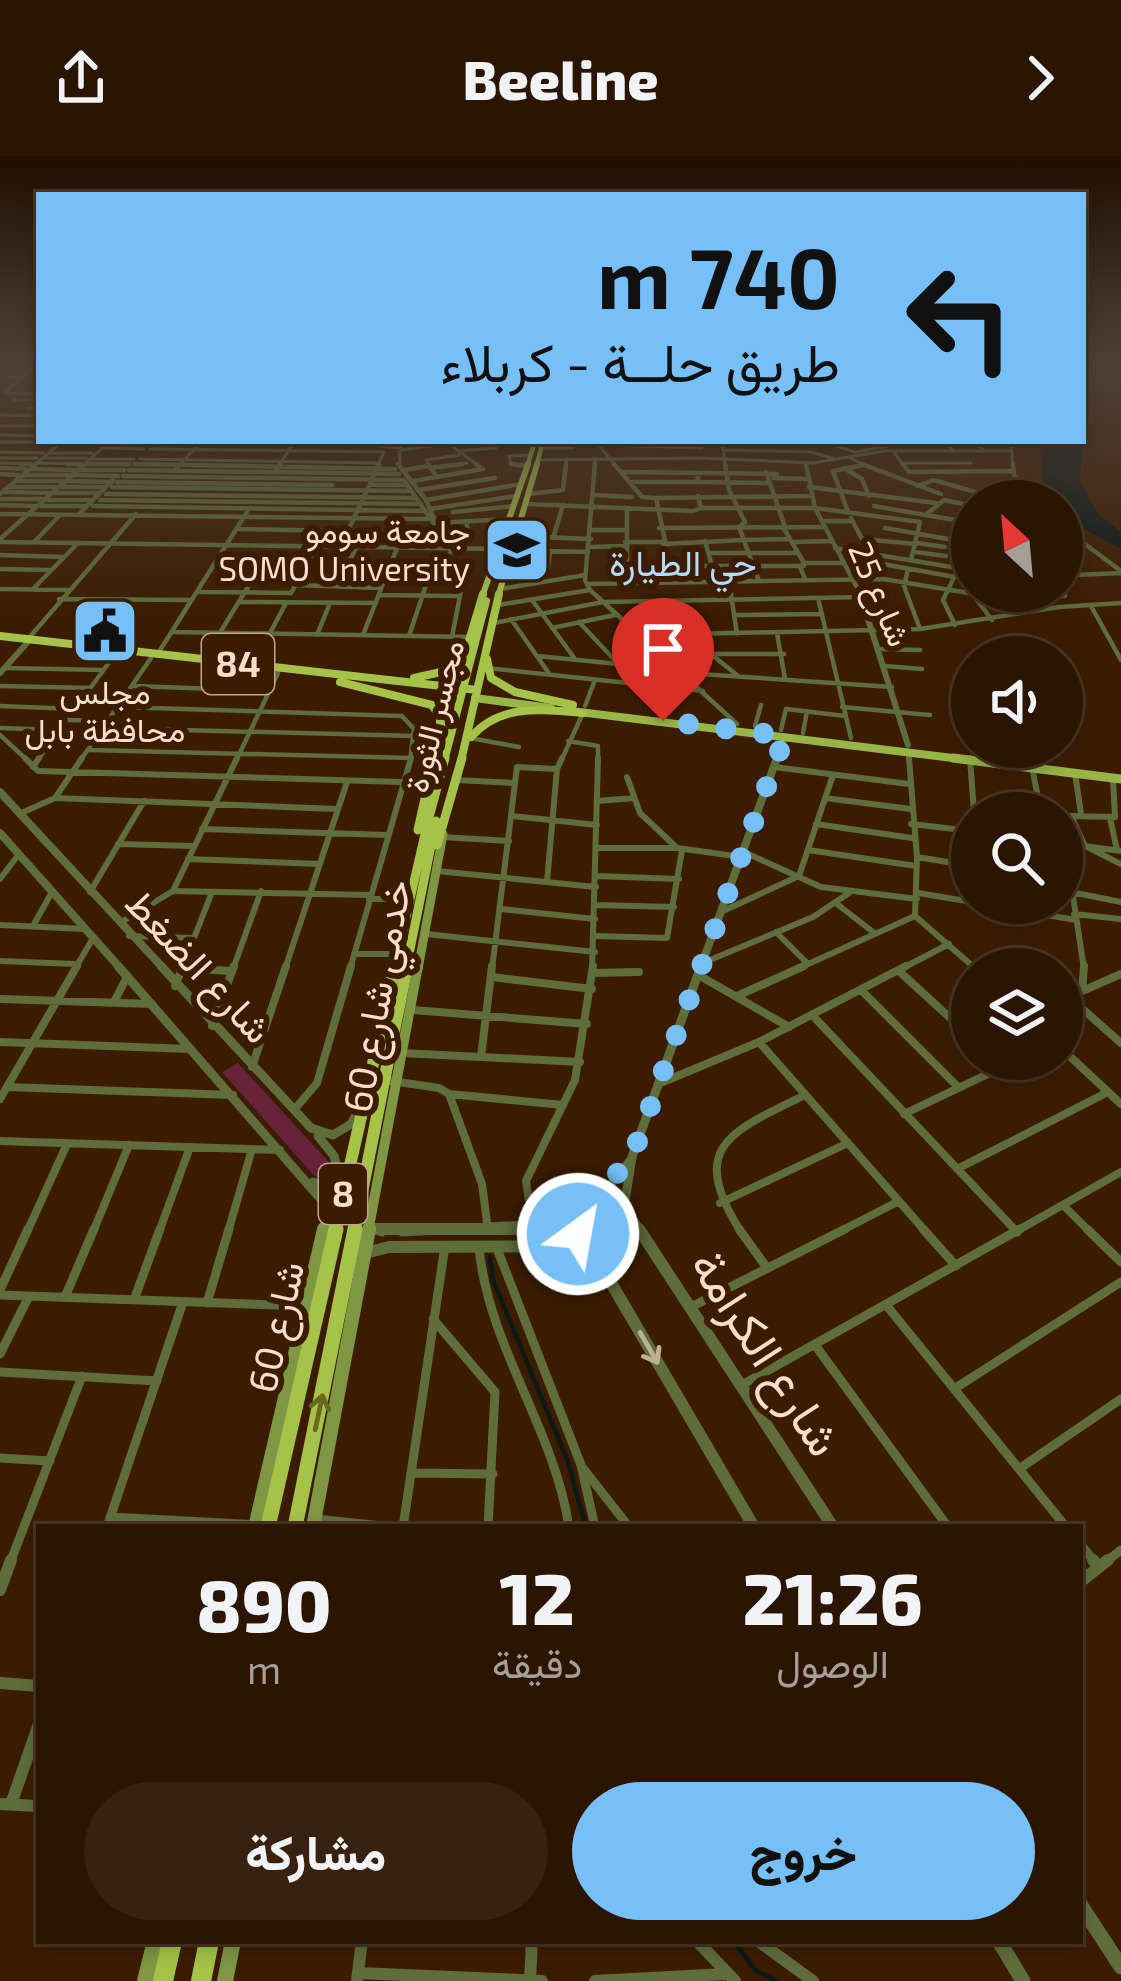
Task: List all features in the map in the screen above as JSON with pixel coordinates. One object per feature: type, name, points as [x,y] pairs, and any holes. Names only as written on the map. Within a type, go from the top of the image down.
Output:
[{"type":"highway","name":"8","points":[[490,599],[514,506],[538,447]]},
{"type":"highway","name":"8","points":[[500,589],[526,504],[527,466],[534,458]]},
{"type":"highway","points":[[337,678],[429,675],[454,665],[500,589]]},
{"type":"highway","points":[[438,828],[458,780],[485,668],[494,622],[490,599]]},
{"type":"highway","name":"مجسر الثورة","points":[[427,864],[490,599]]},
{"type":"highway","name":"84","points":[[0,638],[476,694]]},
{"type":"highway","name":"84","points":[[28,641],[337,678]]},
{"type":"highway","points":[[438,747],[468,642]]},
{"type":"highway","points":[[460,668],[474,672],[485,668]]},
{"type":"highway","points":[[485,668],[511,691],[573,705]]},
{"type":"highway","points":[[337,678],[432,705],[440,717],[427,864]]},
{"type":"highway","points":[[468,738],[481,723],[509,712],[584,709]]},
{"type":"highway","points":[[446,726],[461,721],[468,738]]},
{"type":"highway","name":"شارع 60","points":[[262,1524],[407,899],[427,864]]},
{"type":"highway","name":"شارع 60","points":[[296,1522],[358,1216],[398,1053],[427,864]]},
{"type":"highway","points":[[163,1981],[171,1944]]},
{"type":"highway","points":[[201,1981],[208,1944]]},
{"type":"main road","name":"84","points":[[476,694],[584,709]]},
{"type":"main road","name":"84","points":[[476,694],[1112,775]]},
{"type":"main road","name":"84","points":[[618,713],[851,738],[951,755]]},
{"type":"main road","name":"84","points":[[1061,768],[1075,769]]},
{"type":"main road","name":"خدمي شارع 60","points":[[398,1053],[413,1010],[426,934],[427,864],[438,828]]},
{"type":"main road","name":"خدمي شارع 60","points":[[314,1523],[367,1252],[392,1082]]},
{"type":"main road","points":[[146,1981],[154,1944]]},
{"type":"main road","points":[[225,1981],[231,1944]]},
{"type":"street","points":[[301,517],[330,466],[354,447]]},
{"type":"street","points":[[398,447],[400,471],[437,533],[453,548]]},
{"type":"street","points":[[440,447],[456,451],[495,478],[524,487],[562,490],[567,459]]},
{"type":"street","points":[[456,451],[461,447]]},
{"type":"street","points":[[437,477],[426,460],[496,447]]},
{"type":"street","points":[[601,447],[627,472],[642,497]]},
{"type":"street","points":[[700,458],[702,447]]},
{"type":"street","points":[[722,447],[728,482],[745,522],[739,527]]},
{"type":"street","points":[[735,447],[811,452],[835,459]]},
{"type":"street","points":[[758,447],[758,462]]},
{"type":"street","points":[[840,447],[864,465],[951,500]]},
{"type":"street","points":[[869,447],[894,452],[1010,452]]},
{"type":"street","points":[[527,466],[511,464],[509,456],[806,463],[881,447]]},
{"type":"street","points":[[952,447],[958,452],[1010,452]]},
{"type":"street","points":[[981,447],[984,451]]},
{"type":"street","points":[[1010,447],[1012,471],[1018,480]]},
{"type":"street","points":[[17,462],[68,478],[119,477],[154,494],[212,486],[277,467],[330,466],[384,452],[340,546]]},
{"type":"street","points":[[894,452],[909,472],[1012,471]]},
{"type":"street","points":[[970,472],[972,453]]},
{"type":"street","points":[[17,462],[68,478],[119,477],[189,455],[236,455],[277,467],[330,466],[367,486],[416,493],[495,478]]},
{"type":"street","points":[[17,462],[68,478],[119,477],[189,455],[236,455],[277,467],[330,466],[367,486]]},
{"type":"street","points":[[2,670],[189,455]]},
{"type":"street","points":[[35,541],[61,514],[119,477],[189,455],[236,455],[277,467],[330,466],[425,509],[437,524],[510,519]]},
{"type":"street","points":[[188,515],[236,455]]},
{"type":"street","points":[[595,458],[589,587],[737,724]]},
{"type":"street","points":[[627,472],[638,458]]},
{"type":"street","points":[[17,462],[68,478],[170,476],[212,486]]},
{"type":"street","points":[[17,462],[68,478],[119,477],[162,485],[212,486],[277,467],[330,466],[425,509],[524,487]]},
{"type":"street","points":[[17,462],[68,478],[119,477],[148,500],[200,501],[301,517],[400,471],[468,463]]},
{"type":"street","points":[[17,462],[68,478],[119,477]]},
{"type":"street","name":"شارع 25","points":[[806,463],[815,508],[862,596],[908,748]]},
{"type":"street","points":[[900,463],[971,463]]},
{"type":"street","points":[[864,465],[833,471],[862,539],[916,546],[946,556]]},
{"type":"street","points":[[55,798],[173,632],[277,467]]},
{"type":"street","points":[[844,468],[862,479],[890,541]]},
{"type":"street","points":[[136,514],[307,506],[367,486],[484,470]]},
{"type":"street","points":[[627,472],[768,478]]},
{"type":"street","points":[[697,482],[698,473]]},
{"type":"street","points":[[632,482],[728,482],[777,476],[840,489],[932,499],[951,490]]},
{"type":"street","points":[[119,477],[142,507]]},
{"type":"street","points":[[119,477],[136,514]]},
{"type":"street","points":[[61,514],[68,478]]},
{"type":"street","points":[[0,540],[68,478]]},
{"type":"street","points":[[768,478],[784,527],[804,565]]},
{"type":"street","points":[[918,487],[932,480],[951,485]]},
{"type":"street","points":[[425,509],[511,483]]},
{"type":"street","points":[[594,495],[811,496]]},
{"type":"street","points":[[698,496],[701,508]]},
{"type":"street","points":[[627,566],[624,530],[632,497]]},
{"type":"street","points":[[656,498],[674,583]]},
{"type":"street","points":[[928,513],[932,499]]},
{"type":"street","points":[[526,504],[815,508],[851,517]]},
{"type":"street","points":[[553,538],[563,505]]},
{"type":"street","points":[[448,506],[464,522],[470,537]]},
{"type":"street","points":[[453,512],[514,506]]},
{"type":"street","points":[[874,506],[951,518]]},
{"type":"street","points":[[142,507],[249,509]]},
{"type":"street","points":[[659,528],[784,527],[878,516],[920,522],[911,560]]},
{"type":"street","points":[[0,526],[15,526]]},
{"type":"street","points":[[739,527],[759,581]]},
{"type":"street","points":[[682,528],[690,543]]},
{"type":"street","points":[[885,528],[951,539]]},
{"type":"street","points":[[947,529],[947,538]]},
{"type":"street","points":[[238,530],[437,533]]},
{"type":"street","points":[[250,544],[260,530]]},
{"type":"street","points":[[592,530],[624,530]]},
{"type":"street","points":[[516,536],[589,546]]},
{"type":"street","points":[[0,540],[111,543]]},
{"type":"street","points":[[0,540],[453,548]]},
{"type":"street","points":[[705,541],[712,566]]},
{"type":"street","points":[[512,550],[791,541],[834,544],[951,567]]},
{"type":"street","points":[[0,555],[14,542]]},
{"type":"street","points":[[33,590],[79,543]]},
{"type":"street","points":[[1083,543],[1121,572]]},
{"type":"street","points":[[229,545],[501,549]]},
{"type":"street","points":[[916,546],[945,547]]},
{"type":"street","points":[[199,592],[291,593],[316,547]]},
{"type":"street","points":[[338,586],[356,548]]},
{"type":"street","points":[[363,635],[397,548]]},
{"type":"street","points":[[446,568],[453,548]]},
{"type":"street","points":[[504,574],[548,568],[550,550]]},
{"type":"street","points":[[710,554],[797,553]]},
{"type":"street","points":[[0,555],[64,557]]},
{"type":"street","points":[[855,559],[951,576]]},
{"type":"street","points":[[218,563],[307,565]]},
{"type":"street","points":[[616,584],[615,572],[627,566],[844,563]]},
{"type":"street","points":[[220,633],[262,564]]},
{"type":"street","points":[[694,565],[700,582]]},
{"type":"street","points":[[804,565],[800,567],[805,579]]},
{"type":"street","points":[[390,567],[466,571],[457,596],[452,637]]},
{"type":"street","points":[[409,636],[432,567]]},
{"type":"street","points":[[0,569],[50,570]]},
{"type":"street","points":[[908,569],[904,581],[920,629]]},
{"type":"street","points":[[1083,574],[1121,572]]},
{"type":"street","points":[[500,589],[586,575]]},
{"type":"street","points":[[729,581],[737,634]]},
{"type":"street","points":[[490,599],[532,600],[616,584],[904,581],[950,591],[943,600],[955,625]]},
{"type":"street","points":[[296,585],[457,596]]},
{"type":"street","points":[[0,589],[68,590]]},
{"type":"street","points":[[494,622],[603,602],[862,596]]},
{"type":"street","points":[[818,598],[851,738]]},
{"type":"street","points":[[59,599],[193,600]]},
{"type":"street","points":[[532,600],[576,660]]},
{"type":"street","points":[[645,601],[737,675]]},
{"type":"street","points":[[240,602],[376,603]]},
{"type":"street","points":[[270,633],[286,602]]},
{"type":"street","points":[[317,634],[330,603]]},
{"type":"street","points":[[1083,607],[1121,603]]},
{"type":"street","points":[[1090,607],[1121,660]]},
{"type":"street","points":[[986,612],[992,620]]},
{"type":"street","points":[[1018,612],[1020,616]]},
{"type":"street","points":[[640,634],[874,632],[1039,612]]},
{"type":"street","points":[[734,615],[822,614]]},
{"type":"street","points":[[552,628],[616,615]]},
{"type":"street","points":[[511,619],[549,674]]},
{"type":"street","points":[[579,622],[638,684]]},
{"type":"street","points":[[173,632],[452,637],[468,642]]},
{"type":"street","points":[[1106,632],[1120,633]]},
{"type":"street","points":[[778,633],[785,680]]},
{"type":"street","points":[[880,649],[920,650]]},
{"type":"street","points":[[33,767],[116,653]]},
{"type":"street","points":[[710,654],[784,654]]},
{"type":"street","points":[[0,655],[15,657]]},
{"type":"street","points":[[537,656],[619,664]]},
{"type":"street","points":[[885,666],[922,669]]},
{"type":"street","points":[[485,668],[704,691]]},
{"type":"street","points":[[2,670],[103,670]]},
{"type":"street","points":[[173,891],[278,673]]},
{"type":"street","points":[[684,673],[892,687]]},
{"type":"street","points":[[547,882],[557,769],[595,679]]},
{"type":"street","points":[[0,686],[90,688]]},
{"type":"street","points":[[133,686],[268,691]]},
{"type":"street","points":[[755,726],[761,705]]},
{"type":"street","points":[[0,706],[75,709]]},
{"type":"street","points":[[118,707],[395,714],[414,729],[411,758],[317,1083],[308,1100],[293,1111]]},
{"type":"street","points":[[842,707],[930,715]]},
{"type":"street","points":[[350,1258],[402,1247],[589,1247],[608,1252],[626,1245],[634,1221],[624,1207],[632,1157],[774,767],[783,733],[782,711],[846,716]]},
{"type":"street","points":[[803,733],[807,711]]},
{"type":"street","points":[[69,720],[415,736]]},
{"type":"street","points":[[0,731],[60,730]]},
{"type":"street","points":[[0,731],[33,767],[73,773],[401,782]]},
{"type":"street","points":[[468,738],[519,747]]},
{"type":"street","points":[[533,1228],[526,1181],[580,1063],[594,973],[597,744],[568,741]]},
{"type":"street","points":[[908,748],[918,896],[914,916]]},
{"type":"street","points":[[89,750],[411,758]]},
{"type":"street","points":[[481,1057],[515,783],[520,766],[557,769]]},
{"type":"street","points":[[774,767],[909,784]]},
{"type":"street","points":[[1075,769],[1078,792]]},
{"type":"street","points":[[723,911],[799,876],[832,775]]},
{"type":"street","points":[[1083,814],[1115,818],[1118,809],[1112,775]]},
{"type":"street","points":[[596,936],[663,942],[674,908],[679,849],[640,813],[627,777]]},
{"type":"street","points":[[458,780],[515,783]]},
{"type":"street","points":[[252,1069],[346,782]]},
{"type":"street","name":"شارع الضغط","points":[[0,792],[310,1128],[340,1171],[337,1181],[327,1186],[308,1179]]},
{"type":"street","points":[[20,814],[55,798],[337,809]]},
{"type":"street","points":[[597,801],[634,798]]},
{"type":"street","points":[[825,799],[910,809]]},
{"type":"street","points":[[90,892],[144,802]]},
{"type":"street","points":[[512,816],[597,825]]},
{"type":"street","points":[[1085,846],[1119,850],[1110,818]]},
{"type":"street","points":[[816,824],[912,838]]},
{"type":"street","points":[[911,824],[951,829]]},
{"type":"street","points":[[438,828],[509,841]]},
{"type":"street","points":[[202,829],[386,835]]},
{"type":"street","name":"شارع الضغط","points":[[0,833],[283,1150],[333,1214]]},
{"type":"street","points":[[1083,842],[1121,863]]},
{"type":"street","points":[[118,844],[194,847]]},
{"type":"street","points":[[597,848],[743,854],[850,892],[951,900]]},
{"type":"street","points":[[808,850],[951,864]]},
{"type":"street","points":[[0,880],[19,854]]},
{"type":"street","points":[[188,860],[320,864]]},
{"type":"street","points":[[37,874],[63,863]]},
{"type":"street","points":[[427,864],[596,887]]},
{"type":"street","points":[[596,876],[679,879]]},
{"type":"street","points":[[118,924],[173,891],[407,899]]},
{"type":"street","points":[[33,926],[52,892]]},
{"type":"street","points":[[175,986],[212,892]]},
{"type":"street","points":[[212,1026],[261,892]]},
{"type":"street","points":[[705,962],[837,904],[850,892]]},
{"type":"street","points":[[1083,894],[1121,902]]},
{"type":"street","points":[[837,904],[873,932]]},
{"type":"street","points":[[596,905],[674,908]]},
{"type":"street","points":[[502,909],[595,919]]},
{"type":"street","points":[[737,996],[914,916]]},
{"type":"street","points":[[914,916],[953,948]]},
{"type":"street","points":[[1083,918],[1121,920]]},
{"type":"street","points":[[0,925],[89,933],[0,1099]]},
{"type":"street","points":[[776,932],[808,964]]},
{"type":"street","points":[[426,934],[595,952]]},
{"type":"street","points":[[129,936],[194,938]]},
{"type":"street","points":[[663,1082],[814,1017],[949,944]]},
{"type":"street","points":[[354,954],[395,954]]},
{"type":"street","points":[[0,961],[76,964]]},
{"type":"street","points":[[182,968],[231,971]]},
{"type":"street","points":[[594,973],[639,972]]},
{"type":"street","points":[[900,972],[951,1018]]},
{"type":"street","points":[[1083,991],[1121,974]]},
{"type":"street","points":[[492,976],[592,988]]},
{"type":"street","points":[[700,976],[790,1028]]},
{"type":"street","points":[[113,1003],[128,977]]},
{"type":"street","points":[[862,991],[959,1088]]},
{"type":"street","points":[[0,999],[152,1004]]},
{"type":"street","points":[[413,1010],[587,1024]]},
{"type":"street","points":[[1083,1011],[1116,1033],[1121,1043]]},
{"type":"street","points":[[814,1017],[1017,1232]]},
{"type":"street","points":[[0,1042],[193,1049]]},
{"type":"street","points":[[759,1042],[956,1266]]},
{"type":"street","points":[[398,1053],[580,1063]]},
{"type":"street","points":[[1083,1068],[1121,1104]]},
{"type":"street","points":[[904,1114],[972,1080]]},
{"type":"street","points":[[392,1082],[449,1094],[563,1105]]},
{"type":"street","points":[[7,1087],[233,1094]]},
{"type":"street","points":[[957,1168],[1108,1092]]},
{"type":"street","points":[[449,1094],[482,1184],[488,1231]]},
{"type":"street","points":[[767,1268],[720,1203],[713,1170],[728,1138],[755,1118],[805,1095]]},
{"type":"street","points":[[310,1128],[333,1136],[351,1124],[362,1105]]},
{"type":"street","points":[[0,1155],[4,1141],[283,1150]]},
{"type":"street","points":[[68,1143],[0,1292],[311,1306]]},
{"type":"street","points":[[720,1203],[848,1143]]},
{"type":"street","points":[[65,1298],[129,1145]]},
{"type":"street","points":[[134,1300],[190,1147]]},
{"type":"street","points":[[207,1303],[252,1149]]},
{"type":"street","points":[[632,1157],[578,1222],[578,1234],[752,1524]]},
{"type":"street","points":[[742,1385],[1121,1172]]},
{"type":"street","points":[[690,1308],[899,1201]]},
{"type":"street","points":[[595,1202],[624,1207]]},
{"type":"street","points":[[1063,1205],[1121,1262]]},
{"type":"street","points":[[358,1216],[371,1229],[400,1232],[488,1231],[578,1222]]},
{"type":"street","name":"شارع الكرامة","points":[[634,1221],[831,1524]]},
{"type":"street","points":[[400,1232],[394,1240],[402,1247]]},
{"type":"street","points":[[403,1524],[445,1246]]},
{"type":"street","points":[[479,1246],[479,1269],[498,1323],[560,1473],[568,1524]]},
{"type":"street","points":[[495,1246],[580,1465],[595,1524]]},
{"type":"street","points":[[954,1389],[1121,1282]]},
{"type":"street","points":[[0,1354],[29,1296]]},
{"type":"street","points":[[183,1302],[109,1522],[186,1524]]},
{"type":"street","points":[[887,1306],[1064,1524]]},
{"type":"street","points":[[431,1317],[496,1392],[488,1524]]},
{"type":"street","points":[[815,1345],[946,1524]]},
{"type":"street","points":[[0,1372],[158,1381]]},
{"type":"street","points":[[0,1590],[5,1564],[82,1376]]},
{"type":"street","points":[[1019,1469],[1121,1400]]},
{"type":"street","points":[[0,1458],[50,1461]]},
{"type":"street","points":[[580,1465],[627,1524]]},
{"type":"street","points":[[411,1473],[494,1474]]},
{"type":"street","points":[[296,1522],[314,1523]]},
{"type":"street","points":[[1083,1548],[1099,1567]]},
{"type":"street","points":[[1083,1580],[1121,1550]]},
{"type":"street","points":[[0,1683],[36,1686]]},
{"type":"street","points":[[36,1731],[6,1804],[36,1806]]},
{"type":"street","points":[[1083,1908],[1118,1956]]},
{"type":"street","points":[[362,1944],[358,1977],[542,1981]]},
{"type":"street","points":[[530,1980],[532,1944]]},
{"type":"street","points":[[700,1944],[730,1977]]},
{"type":"street","points":[[762,1944],[813,1981]]},
{"type":"street","points":[[1001,1944],[1023,1981]]},
{"type":"street","points":[[595,1981],[730,1977]]},
{"type":"shaded area","points":[[1045,447],[1083,447],[1079,480],[1043,479]]},
{"type":"shaded area","points":[[1083,488],[1100,516],[1121,532],[1121,549],[1083,528]]},
{"type":"shaded area","points":[[238,1063],[337,1171],[333,1181],[319,1181],[222,1072]]},
{"type":"waterway","points":[[490,1257],[493,1280],[568,1462],[585,1524]]},
{"type":"waterway","points":[[736,1944],[755,1970],[776,1981]]},
{"type":"place","name":"جامعة سومو SOMO University","points":[[517,550]]},
{"type":"place","name":"مجلس محافظة بابل","points":[[105,631]]},
{"type":"district","name":"حي الطيارة","points":[[683,563]]},
{"type":"route","points":[[578,1234],[579,1216],[632,1157],[785,736],[663,721]]}]
